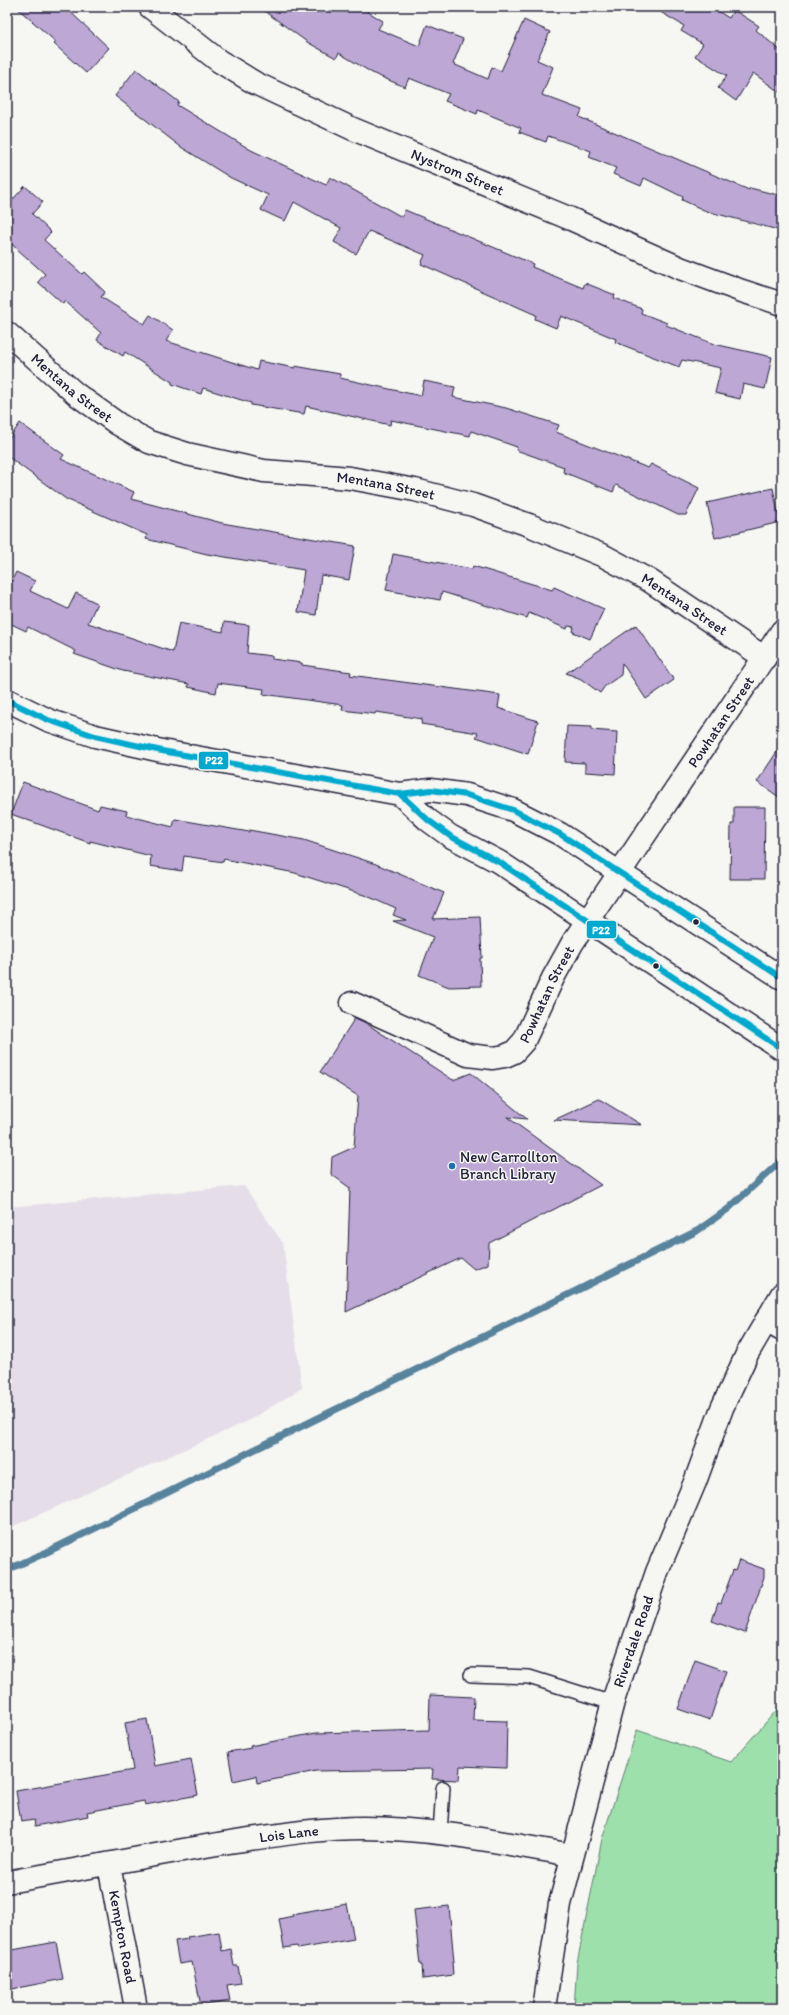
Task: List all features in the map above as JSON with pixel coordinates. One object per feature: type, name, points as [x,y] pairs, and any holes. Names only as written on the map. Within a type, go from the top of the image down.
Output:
[{"type":"street","name":"Nystrom Street","points":[[150,7],[219,61],[255,83],[353,129],[571,219],[680,268],[782,304]]},
{"type":"street","name":"Mentana Street","points":[[7,333],[76,394],[118,424],[149,442],[187,454],[264,471],[350,478],[415,490],[473,505],[529,525],[604,556],[650,581],[765,658]]},
{"type":"street","name":"Powhatan Street","points":[[352,1003],[468,1055],[493,1058],[505,1056],[514,1052],[524,1041],[552,978],[587,921],[782,631]]},
{"type":"street","points":[[7,700],[48,720],[95,736],[162,751],[400,794],[431,790],[467,795],[513,810],[560,834],[782,978]]},
{"type":"street","points":[[400,794],[428,820],[450,836],[499,862],[782,1049]]},
{"type":"street","name":"Riverdale Road","points":[[544,2008],[560,1904],[612,1703],[657,1572],[695,1482],[722,1408],[747,1354],[774,1326],[782,1294]]},
{"type":"street","name":"Lois Lane","points":[[7,1882],[171,1852],[282,1834],[324,1830],[386,1828],[440,1833],[572,1855]]},
{"type":"street","name":"Kempton Road","points":[[109,1864],[136,2008]]},
{"type":"lane","points":[[471,1675],[529,1677],[612,1703]]},
{"type":"lane","points":[[440,1833],[443,1788]]},
{"type":"shaded area","points":[[244,1186],[283,1243],[302,1388],[248,1421],[7,1529],[7,1207]]},
{"type":"green space","points":[[782,1704],[782,2008],[574,2008],[577,1963],[602,1839],[637,1730],[731,1762]]},
{"type":"building","points":[[16,7],[65,7],[109,48],[86,73],[54,44],[56,42]]},
{"type":"building","points":[[259,7],[360,7],[383,21],[378,29],[419,46],[427,25],[463,39],[453,64],[488,79],[492,67],[501,71],[524,20],[550,32],[537,60],[553,67],[542,95],[582,110],[579,117],[749,190],[750,188],[782,196],[782,231],[706,211],[682,200],[683,197],[644,178],[641,186],[613,174],[616,168],[589,157],[591,151],[548,136],[546,142],[519,132],[521,128],[478,110],[477,114],[445,101],[449,94],[409,78],[405,87],[374,74],[339,53],[336,58],[307,42]]},
{"type":"building","points":[[652,7],[711,7],[729,18],[734,10],[759,26],[756,30],[782,52],[782,94],[753,73],[736,101],[718,88],[727,76],[695,56],[703,44],[681,31],[684,26]]},
{"type":"building","points":[[136,69],[179,102],[177,105],[251,150],[326,185],[330,177],[402,217],[405,210],[533,264],[532,267],[583,288],[585,283],[615,295],[614,298],[642,309],[641,313],[667,323],[666,325],[714,344],[772,357],[765,389],[743,384],[740,399],[715,393],[721,368],[682,360],[679,367],[615,342],[616,339],[561,316],[556,328],[535,319],[536,315],[421,264],[425,255],[369,231],[356,254],[334,242],[341,228],[294,202],[285,221],[261,210],[268,195],[231,178],[181,147],[115,96]]},
{"type":"building","points":[[25,186],[43,202],[32,214],[51,232],[44,240],[82,274],[84,272],[105,292],[101,297],[144,324],[150,315],[173,330],[166,341],[257,370],[259,361],[295,368],[295,366],[340,374],[340,378],[421,396],[424,381],[455,387],[453,397],[506,408],[559,425],[556,432],[648,468],[651,464],[699,488],[686,515],[678,515],[616,485],[613,492],[563,472],[564,467],[516,450],[517,447],[471,431],[470,436],[391,420],[390,425],[306,406],[304,414],[251,405],[251,403],[203,388],[201,394],[172,384],[172,382],[125,352],[123,356],[97,340],[101,333],[65,301],[63,304],[38,282],[45,274],[7,240],[7,206]]},
{"type":"building","points":[[20,423],[64,455],[61,459],[134,492],[131,499],[222,523],[355,546],[349,580],[321,575],[316,615],[298,612],[304,570],[207,554],[146,539],[147,535],[66,499],[7,456],[7,442]]},
{"type":"building","points":[[773,488],[780,522],[715,538],[707,503]]},
{"type":"building","points":[[393,554],[472,569],[473,566],[552,590],[554,587],[604,609],[590,639],[573,632],[574,627],[568,626],[567,629],[529,613],[527,618],[442,592],[440,600],[386,590]]},
{"type":"building","points":[[16,572],[35,581],[30,591],[68,609],[76,593],[97,603],[88,623],[173,652],[179,623],[223,632],[224,622],[249,625],[247,653],[272,656],[272,659],[302,663],[302,665],[351,672],[350,675],[500,695],[498,708],[538,721],[528,754],[476,737],[478,733],[421,724],[422,719],[376,712],[375,714],[342,710],[343,705],[263,694],[264,689],[218,683],[216,693],[188,687],[189,684],[123,671],[74,654],[76,651],[28,627],[26,631],[7,622],[7,591]]},
{"type":"building","points":[[636,625],[674,680],[646,699],[622,663],[621,675],[605,686],[600,693],[581,679],[566,673]]},
{"type":"building","points":[[567,726],[592,727],[592,730],[617,732],[615,774],[585,772],[585,763],[565,762]]},
{"type":"building","points":[[782,744],[782,799],[757,782]]},
{"type":"building","points":[[23,782],[98,810],[100,805],[127,811],[126,815],[173,827],[175,819],[304,840],[376,864],[444,893],[433,919],[480,917],[482,958],[480,958],[481,986],[449,987],[419,975],[433,937],[393,921],[406,920],[393,915],[396,909],[367,896],[295,873],[224,859],[223,862],[184,856],[182,871],[150,866],[151,856],[90,841],[90,843],[11,814]]},
{"type":"building","points":[[734,807],[765,807],[764,879],[730,879],[731,824],[734,824]]},
{"type":"building","name":"New Carrollton Branch Library","points":[[355,1018],[364,1022],[453,1080],[471,1073],[527,1119],[507,1117],[601,1185],[489,1243],[488,1264],[474,1269],[461,1258],[346,1312],[350,1188],[331,1174],[332,1157],[354,1147],[358,1096],[320,1072]]},
{"type":"building","points":[[599,1099],[642,1125],[554,1120]]},
{"type":"building","points":[[739,1560],[764,1569],[764,1577],[745,1633],[712,1621],[718,1602],[721,1603],[733,1570],[735,1571]]},
{"type":"building","points":[[695,1660],[726,1671],[710,1720],[678,1709]]},
{"type":"building","points":[[430,1695],[474,1697],[473,1720],[507,1721],[506,1768],[460,1766],[459,1780],[432,1779],[433,1769],[316,1771],[257,1783],[256,1776],[233,1781],[228,1752],[251,1748],[250,1746],[316,1733],[429,1730]]},
{"type":"building","points":[[147,1719],[155,1766],[191,1759],[198,1795],[145,1805],[144,1801],[87,1812],[88,1816],[35,1826],[34,1820],[21,1822],[16,1791],[133,1770],[125,1723]]},
{"type":"building","points":[[347,1904],[354,1939],[298,1949],[297,1946],[284,1948],[279,1919],[293,1916],[292,1914]]},
{"type":"building","points":[[449,1906],[454,1962],[452,1962],[453,1975],[423,1979],[414,1910]]},
{"type":"building","points":[[219,1932],[222,1951],[231,1949],[234,1966],[238,1966],[241,1983],[227,1985],[230,2001],[201,2006],[192,1962],[179,1964],[175,1941],[188,1939],[187,1937]]},
{"type":"building","points":[[56,1942],[63,1979],[7,1990],[7,1951]]},
{"type":"waterway","points":[[7,1570],[47,1552],[697,1231],[728,1209],[782,1160]]},
{"type":"transit line","name":"P22","points":[[7,700],[48,720],[95,736],[162,751],[400,794],[428,820],[450,836],[499,862],[782,1049]]},
{"type":"transit line","name":"P22","points":[[382,791],[400,794],[431,790],[467,795],[513,810],[560,834],[782,978]]},
{"type":"place","name":"New Carrollton Branch Library","points":[[452,1166]]}]
